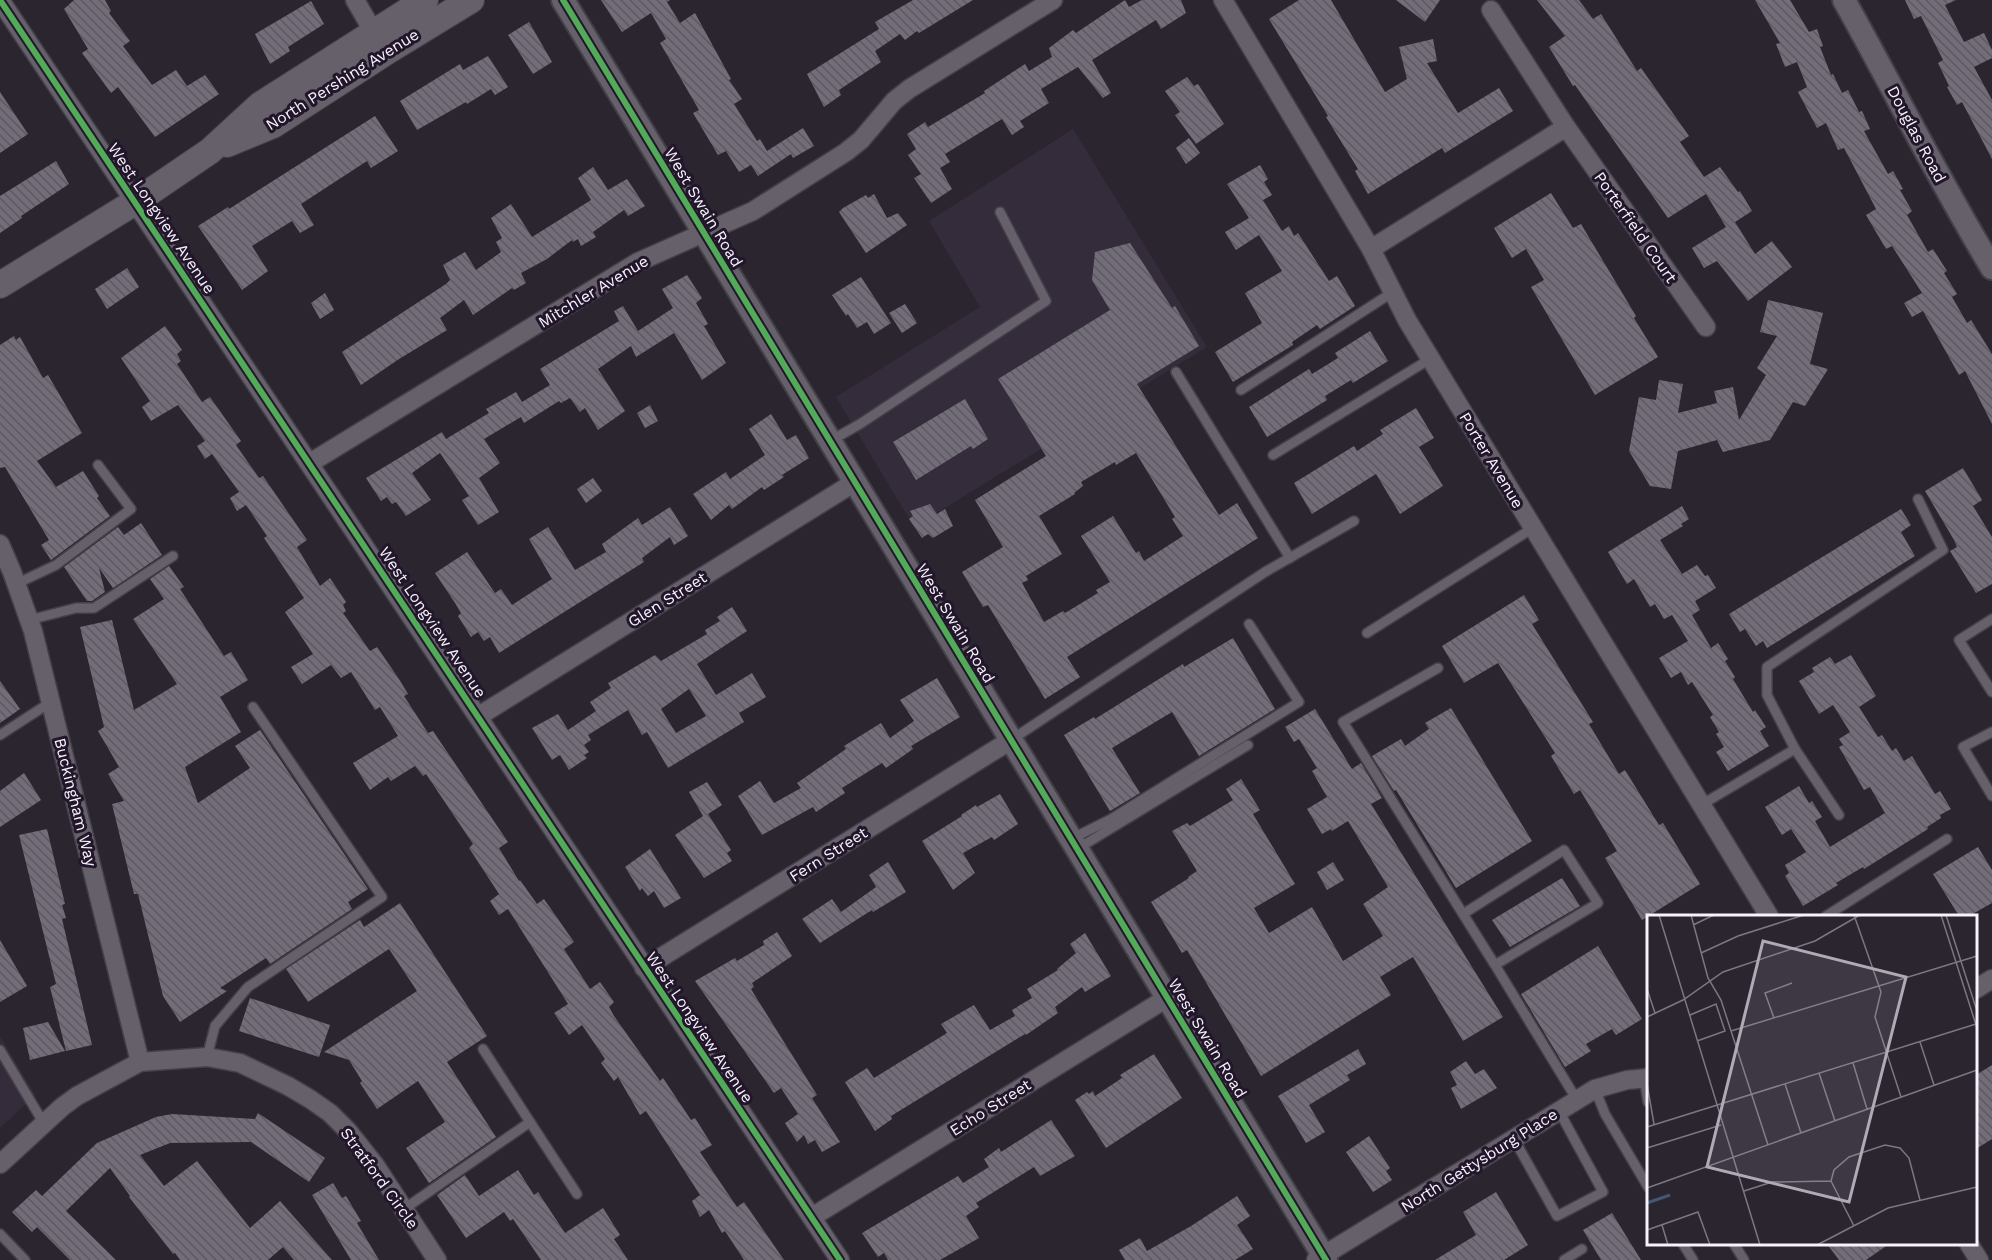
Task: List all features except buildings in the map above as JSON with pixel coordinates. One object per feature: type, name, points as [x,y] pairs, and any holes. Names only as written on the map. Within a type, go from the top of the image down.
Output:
[{"type":"main road","name":"North Pershing Avenue","points":[[0,285],[135,202],[210,151],[261,105],[373,31],[425,0]]},
{"type":"main road","name":"North Pershing Avenue","points":[[210,151],[273,125],[386,51],[471,0]]},
{"type":"street","name":"West Longview Avenue","points":[[0,0],[840,1260]]},
{"type":"street","points":[[354,0],[373,31]]},
{"type":"street","name":"West Swain Road","points":[[563,0],[1167,998],[1322,1259]]},
{"type":"street","name":"Mitchler Avenue","points":[[310,463],[638,262],[753,211],[846,152],[861,140],[894,101],[909,89],[1053,0]]},
{"type":"street","name":"Porter Avenue","points":[[1223,0],[1371,249],[1407,320],[1430,359],[1768,915]]},
{"type":"street","name":"Douglas Road","points":[[1844,0],[1992,268]]},
{"type":"street","name":"Porterfield Court","points":[[1491,10],[1566,127],[1706,327]]},
{"type":"street","points":[[1371,249],[1566,127]]},
{"type":"street","name":"Glen Street","points":[[479,716],[855,482]]},
{"type":"street","name":"Buckingham Way","points":[[0,544],[29,620],[140,1062]]},
{"type":"street","name":"Fern Street","points":[[644,968],[1011,740]]},
{"type":"street","points":[[1977,989],[1992,980]]},
{"type":"street","name":"Echo Street","points":[[812,1217],[1167,998]]},
{"type":"street","name":"Stratford Circle","points":[[0,1164],[43,1122],[77,1096],[140,1062],[207,1057],[240,1063],[288,1086],[330,1113],[348,1131],[375,1165],[437,1260]]},
{"type":"street","name":"North Gettysburg Place","points":[[1322,1259],[1595,1089],[1627,1080],[1646,1078]]},
{"type":"street","points":[[1970,1245],[1979,1260]]},
{"type":"lane","points":[[830,441],[860,424],[1046,301],[1000,212]]},
{"type":"lane","points":[[1241,390],[1393,292]]},
{"type":"lane","points":[[1273,455],[1430,359]]},
{"type":"lane","points":[[1176,372],[1290,558]]},
{"type":"lane","points":[[16,584],[56,566],[131,509],[98,465]]},
{"type":"lane","points":[[1839,815],[1795,749],[1767,695],[1767,667],[1943,550],[1918,499]]},
{"type":"lane","points":[[1011,740],[1256,579],[1354,521]]},
{"type":"lane","points":[[1367,633],[1533,528]]},
{"type":"lane","points":[[29,620],[76,608],[93,608],[173,556]]},
{"type":"lane","points":[[1992,619],[1959,640],[1992,692]]},
{"type":"lane","points":[[1074,844],[1299,702],[1249,624]]},
{"type":"lane","points":[[1438,668],[1343,722],[1577,1100]]},
{"type":"lane","points":[[0,735],[51,702]]},
{"type":"lane","points":[[207,1057],[216,1026],[248,987],[382,897],[253,707]]},
{"type":"lane","points":[[1992,732],[1962,747],[1992,795]]},
{"type":"lane","points":[[1074,844],[1248,745]]},
{"type":"lane","points":[[1701,805],[1795,749]]},
{"type":"lane","points":[[1828,915],[1947,838]]},
{"type":"lane","points":[[1463,914],[1564,850],[1598,903],[1495,965]]},
{"type":"lane","points":[[483,1049],[577,1194]]},
{"type":"lane","points":[[0,1050],[43,1122]]},
{"type":"lane","points":[[1595,1089],[1605,1114],[1647,1185]]},
{"type":"lane","points":[[1514,1139],[1557,1216],[1603,1192],[1560,1111]]},
{"type":"lane","points":[[404,1209],[530,1122]]},
{"type":"lane","points":[[0,1234],[25,1260]]},
{"type":"lane","points":[[1684,1245],[1693,1260]]},
{"type":"lane","points":[[1735,1245],[1744,1260]]},
{"type":"lane","points":[[1564,1260],[1582,1249]]},
{"type":"shaded area","points":[[1073,129],[1207,347],[914,527],[836,397],[980,307],[929,221]]},
{"type":"shaded area","points":[[0,1036],[35,1095],[0,1128]]},
{"type":"cycle path","points":[[0,0],[840,1260]]},
{"type":"cycle path","points":[[563,0],[1326,1260]]}]
